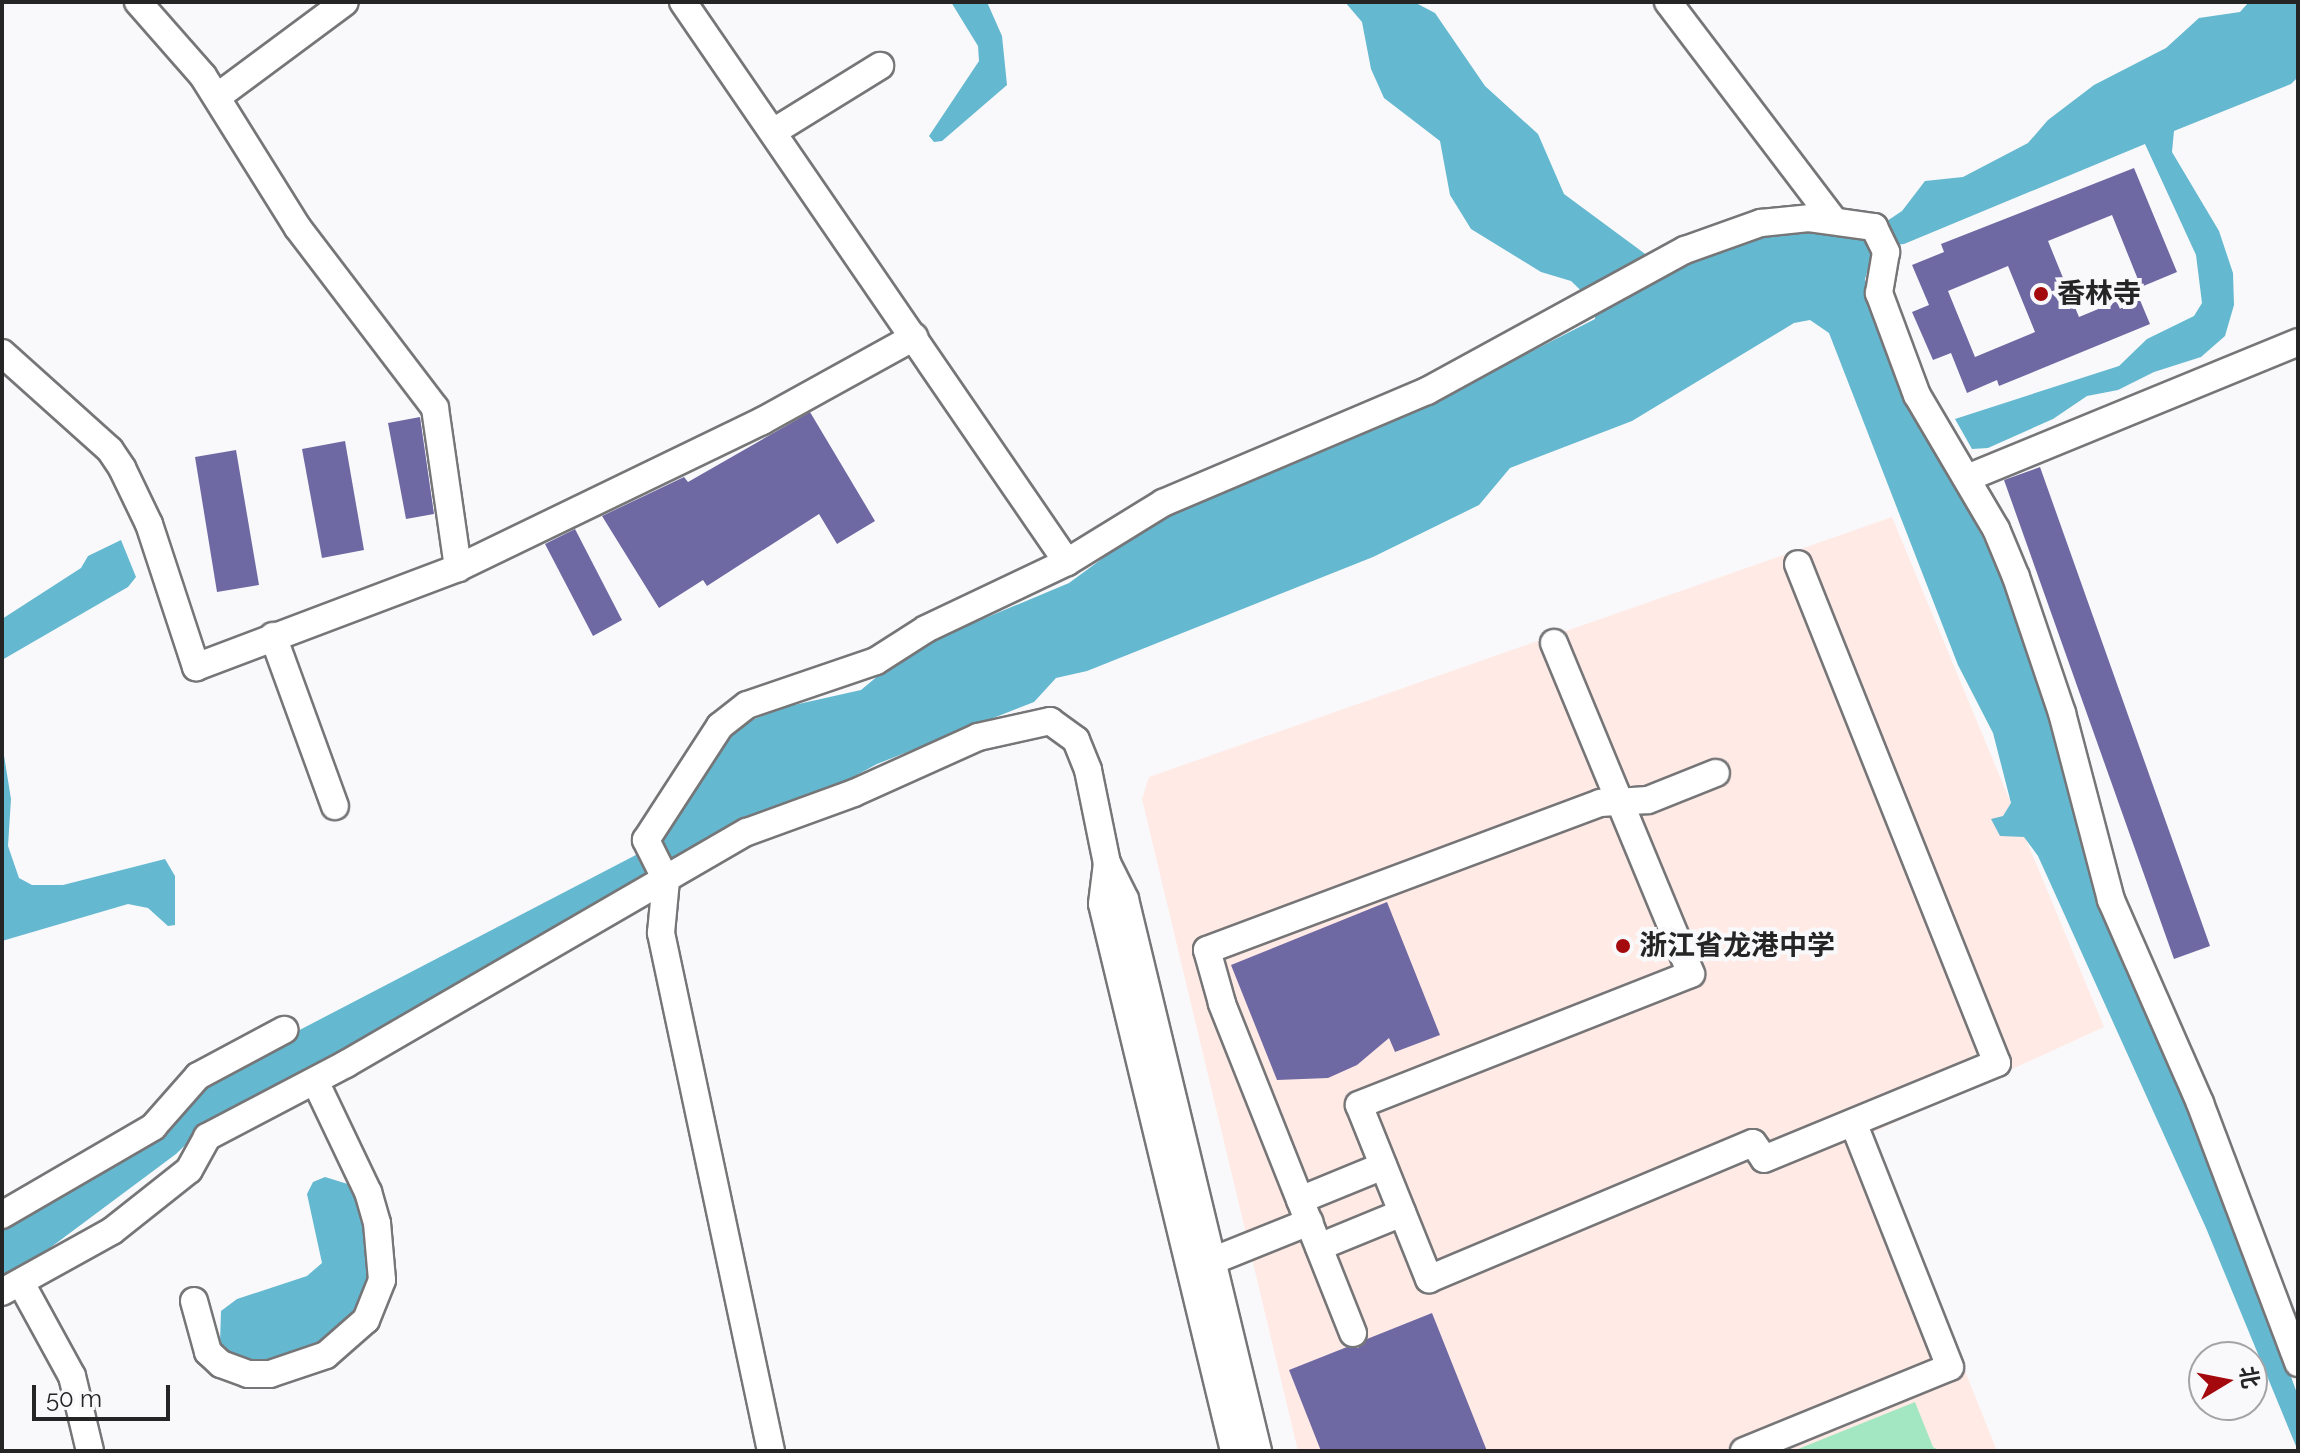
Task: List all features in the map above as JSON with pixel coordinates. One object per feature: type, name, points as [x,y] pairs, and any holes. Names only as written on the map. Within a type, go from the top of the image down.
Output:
[{"type":"street","points":[[138,2],[217,97],[298,228],[435,408],[458,568]]},
{"type":"street","points":[[217,97],[345,2]]},
{"type":"street","points":[[683,2],[1067,562]]},
{"type":"street","points":[[1668,2],[1832,218]]},
{"type":"street","points":[[773,132],[880,66]]},
{"type":"street","points":[[771,1451],[661,933],[666,880],[646,840],[720,726],[735,712],[864,668],[926,629],[1067,562],[1163,503],[1427,391],[1660,263],[1761,223],[1832,218],[1874,227],[1886,252],[1879,274],[1884,308],[1917,395],[1996,529],[2035,626],[2111,900],[2200,1103],[2298,1363]]},
{"type":"street","points":[[2,353],[110,450],[122,468],[149,524],[196,667],[458,568],[762,421],[914,337]]},
{"type":"street","points":[[1967,478],[2298,342]]},
{"type":"street","points":[[1554,643],[1691,974],[1359,1105],[1429,1279],[1753,1143],[1764,1159],[1997,1063],[1798,564]]},
{"type":"street","points":[[273,636],[335,806]]},
{"type":"street","points":[[90,1451],[62,1354],[11,1288],[112,1231],[189,1170],[194,1151],[207,1137],[315,1081],[747,832],[854,793],[978,737],[1043,721],[1064,727],[1076,740],[1088,770],[1107,863],[1125,899],[1258,1451]]},
{"type":"street","points":[[1353,1333],[1207,950],[1600,803],[1648,800],[1716,773]]},
{"type":"street","points":[[1107,863],[1102,904],[1234,1451]]},
{"type":"street","points":[[2,1215],[153,1127],[198,1076],[284,1030]]},
{"type":"street","points":[[194,1301],[208,1352],[221,1364],[248,1374],[270,1374],[326,1355],[366,1320],[382,1280],[377,1223],[368,1192],[315,1081]]},
{"type":"street","points":[[1744,1451],[1950,1367],[1854,1124]]},
{"type":"street","points":[[1212,1261],[1383,1166]]},
{"type":"street","points":[[1319,1247],[1402,1213]]},
{"type":"shaded area","name":"浙江省龙港中学","points":[[1892,517],[2104,1027],[1870,1134],[1997,1451],[1298,1451],[1142,799],[1149,777]]},
{"type":"green space","points":[[1915,1402],[1933,1447],[1940,1451],[1793,1451]]},
{"type":"water","points":[[951,2],[987,2],[1002,36],[1007,85],[942,141],[934,142],[929,136],[979,61],[978,46]]},
{"type":"water","points":[[1345,2],[1414,2],[1435,13],[1485,86],[1538,134],[1564,194],[1671,273],[1708,247],[1731,240],[1794,231],[1872,231],[1902,211],[1925,181],[1963,177],[2028,143],[2048,120],[2094,85],[2166,48],[2199,18],[2240,12],[2249,2],[2298,2],[2298,77],[2291,84],[2174,131],[2172,152],[2219,231],[2233,273],[2234,305],[2225,336],[2201,357],[2154,372],[2118,390],[2087,396],[2053,419],[1988,448],[1972,449],[1955,419],[2119,366],[2147,339],[2194,316],[2202,303],[2196,255],[2145,144],[1904,244],[1888,246],[1870,263],[1865,279],[1869,302],[1930,435],[2011,593],[2038,667],[2122,959],[2205,1138],[2298,1396],[2298,1451],[2268,1378],[2268,1341],[2253,1341],[2206,1228],[2038,856],[2024,837],[2000,836],[1991,819],[2003,816],[2011,803],[1993,733],[1958,665],[1829,333],[1810,320],[1794,323],[1632,421],[1510,468],[1479,505],[1373,557],[1087,671],[1056,678],[1034,702],[877,764],[201,1130],[176,1154],[35,1259],[2,1276],[2,1219],[215,1074],[657,844],[729,734],[742,724],[785,707],[861,690],[909,650],[1069,583],[1159,517],[1417,410],[1595,319],[1596,305],[1571,281],[1541,272],[1471,229],[1450,195],[1440,141],[1384,98],[1371,69],[1362,22]]},
{"type":"water","points":[[121,540],[136,577],[128,587],[2,660],[2,619],[81,568],[88,556]]},
{"type":"water","points":[[2,743],[11,799],[8,846],[19,878],[32,885],[63,885],[165,859],[175,876],[175,925],[168,926],[148,908],[128,904],[2,941]]},
{"type":"water","points":[[325,1177],[351,1185],[366,1230],[371,1269],[361,1309],[323,1343],[262,1364],[232,1359],[220,1344],[221,1311],[237,1299],[307,1276],[322,1263],[307,1194],[313,1182]]},
{"type":"building","points":[[2134,168],[2177,272],[2141,287],[2112,215],[2048,241],[2079,317],[2137,293],[2150,324],[1999,386],[1997,380],[1967,393],[1951,353],[1933,360],[1912,312],[1929,305],[1912,265],[1944,252],[1941,244]],"holes":[[[2008,266],[2035,332],[1975,357],[1948,291]]]},
{"type":"building","points":[[810,412],[875,521],[837,544],[819,514],[707,586],[703,580],[659,608],[602,516],[684,477],[688,482]]},
{"type":"building","points":[[420,417],[434,514],[406,519],[388,423]]},
{"type":"building","points":[[345,441],[364,550],[322,558],[302,449]]},
{"type":"building","points":[[236,450],[259,585],[217,592],[195,457]]},
{"type":"building","points":[[2040,467],[2210,946],[2174,959],[2004,480]]},
{"type":"building","points":[[575,529],[622,620],[593,636],[545,544]]},
{"type":"building","points":[[1387,902],[1440,1035],[1395,1052],[1389,1038],[1357,1065],[1328,1078],[1277,1080],[1231,965]]},
{"type":"building","points":[[1432,1313],[1487,1451],[1321,1451],[1289,1370],[1347,1347],[1358,1348],[1367,1339]]},
{"type":"place","name":"香林寺","points":[[2041,294]]},
{"type":"place","name":"浙江省龙港中学","points":[[1623,946]]}]
